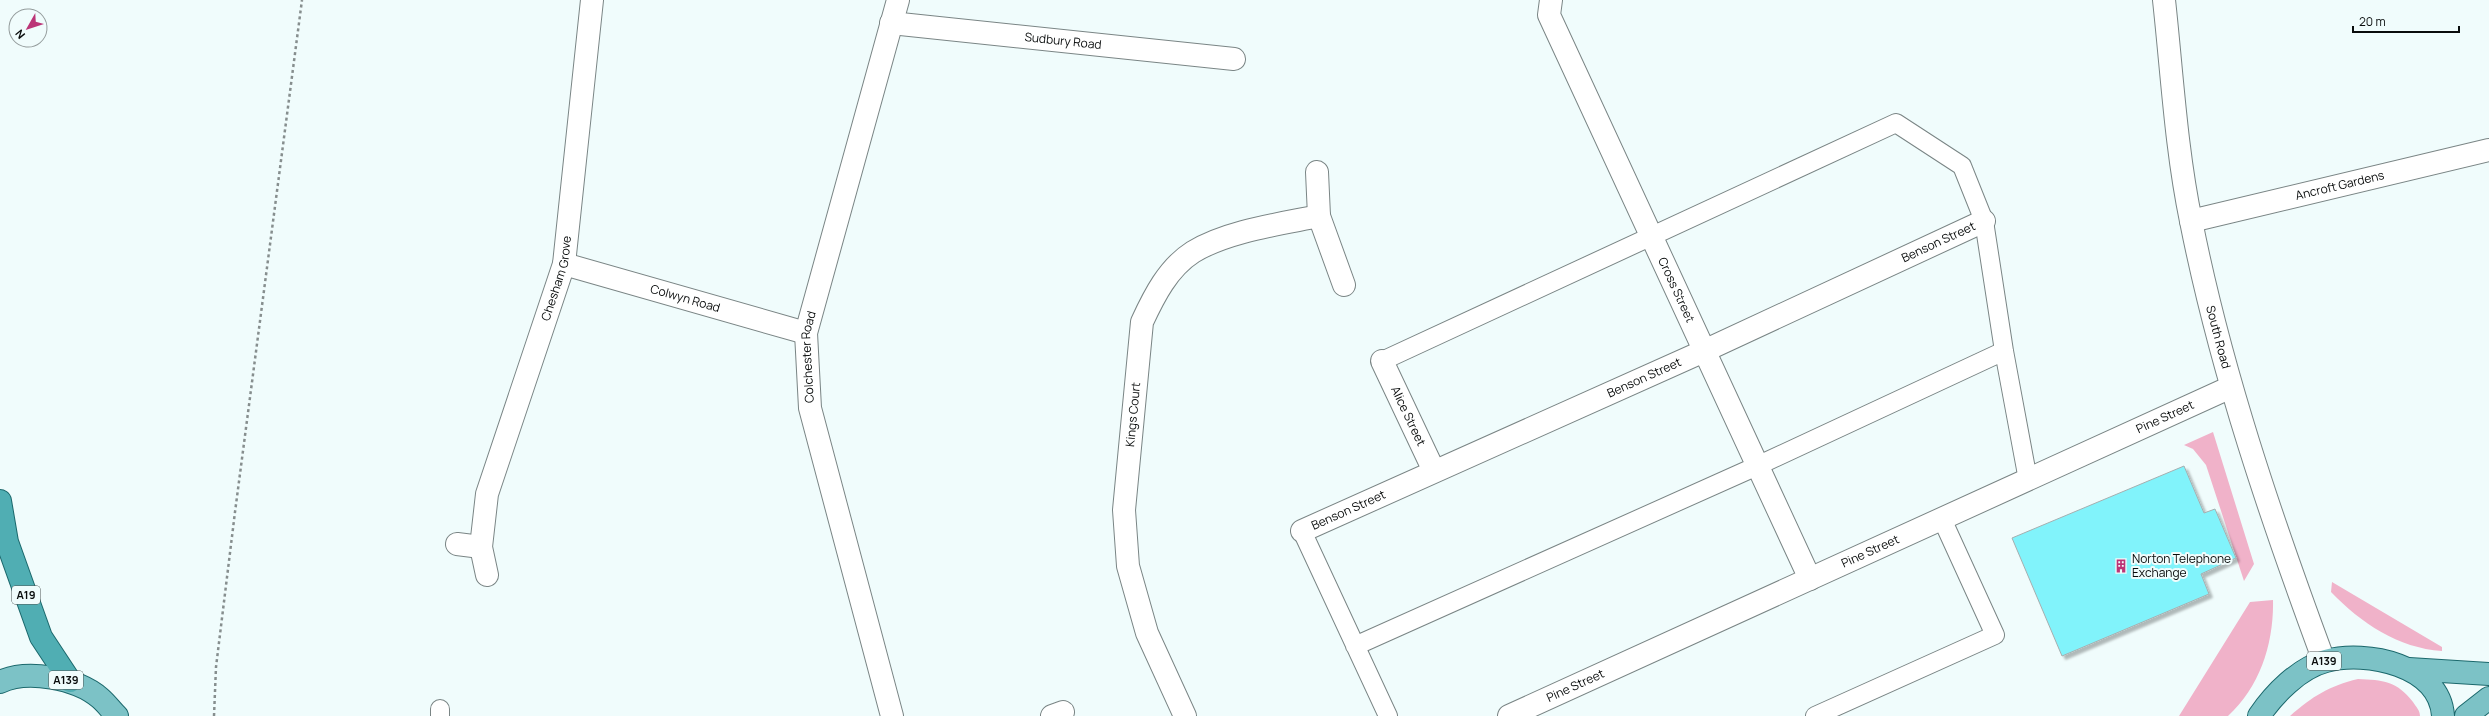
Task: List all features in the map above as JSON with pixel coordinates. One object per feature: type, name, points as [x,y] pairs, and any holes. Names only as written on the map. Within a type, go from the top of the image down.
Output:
[{"type":"highway","name":"A19","points":[[0,501],[7,542],[41,637],[70,681]]},
{"type":"main road","name":"A139","points":[[2259,716],[2272,697],[2293,679],[2324,661],[2347,657],[2378,660],[2409,669],[2489,674]]},
{"type":"main road","name":"A139","points":[[2409,669],[2431,686],[2443,706],[2444,716]]},
{"type":"main road","name":"A139","points":[[1,681],[37,675],[70,681],[100,697],[117,716]]},
{"type":"main road","points":[[2466,716],[2489,698]]},
{"type":"street","name":"Chesham Grove","points":[[487,575],[481,547],[487,494],[564,264],[592,0]]},
{"type":"street","name":"Colchester Road","points":[[892,716],[810,408],[806,333],[898,0]]},
{"type":"street","name":"Cross Street","points":[[1550,0],[1549,15],[1810,579]]},
{"type":"street","name":"South Road","points":[[2164,0],[2191,221],[2232,387],[2292,574],[2324,661]]},
{"type":"street","name":"Sudbury Road","points":[[891,23],[1234,59]]},
{"type":"street","name":"Ancroft Gardens","points":[[2191,221],[2489,150]]},
{"type":"street","points":[[1317,172],[1319,216],[1344,285]]},
{"type":"street","name":"Kings Court","points":[[1184,716],[1147,633],[1128,566],[1124,510],[1142,322],[1153,297],[1169,274],[1193,252],[1220,240],[1258,229],[1319,216]]},
{"type":"street","name":"Benson Street","points":[[1302,532],[1704,351],[1984,222]]},
{"type":"street","name":"Colwyn Road","points":[[564,264],[806,333]]},
{"type":"street","name":"Alice Street","points":[[1382,361],[1434,472]]},
{"type":"street","name":"Pine Street","points":[[1509,716],[2232,387]]},
{"type":"street","points":[[457,544],[481,547]]},
{"type":"lane","points":[[1382,361],[1896,123],[1962,166],[1984,222],[2004,351],[2028,480]]},
{"type":"lane","points":[[1355,646],[1757,466],[2004,351]]},
{"type":"lane","points":[[1815,716],[1995,635],[1942,519]]},
{"type":"lane","points":[[1302,532],[1388,716]]},
{"type":"path","points":[[214,716],[216,667],[233,528],[302,0]]},
{"type":"shaded area","points":[[2213,432],[2254,564],[2244,581],[2206,465],[2193,449],[2184,445]]},
{"type":"shaded area","points":[[2332,582],[2442,647],[2442,651],[2410,645],[2381,632],[2368,624],[2331,592]]},
{"type":"shaded area","points":[[2273,600],[2273,616],[2268,648],[2257,678],[2249,692],[2228,716],[2179,716],[2250,602]]},
{"type":"shaded area","points":[[2358,679],[2382,681],[2395,686],[2407,695],[2413,702],[2419,710],[2420,716],[2290,716],[2314,697],[2338,685]]},
{"type":"building","name":"Norton Telephone Exchange","points":[[2184,466],[2204,513],[2215,509],[2236,558],[2201,574],[2209,594],[2062,656],[2012,538]]},
{"type":"place","name":"Norton Telephone Exchange","points":[[2121,566]]}]
